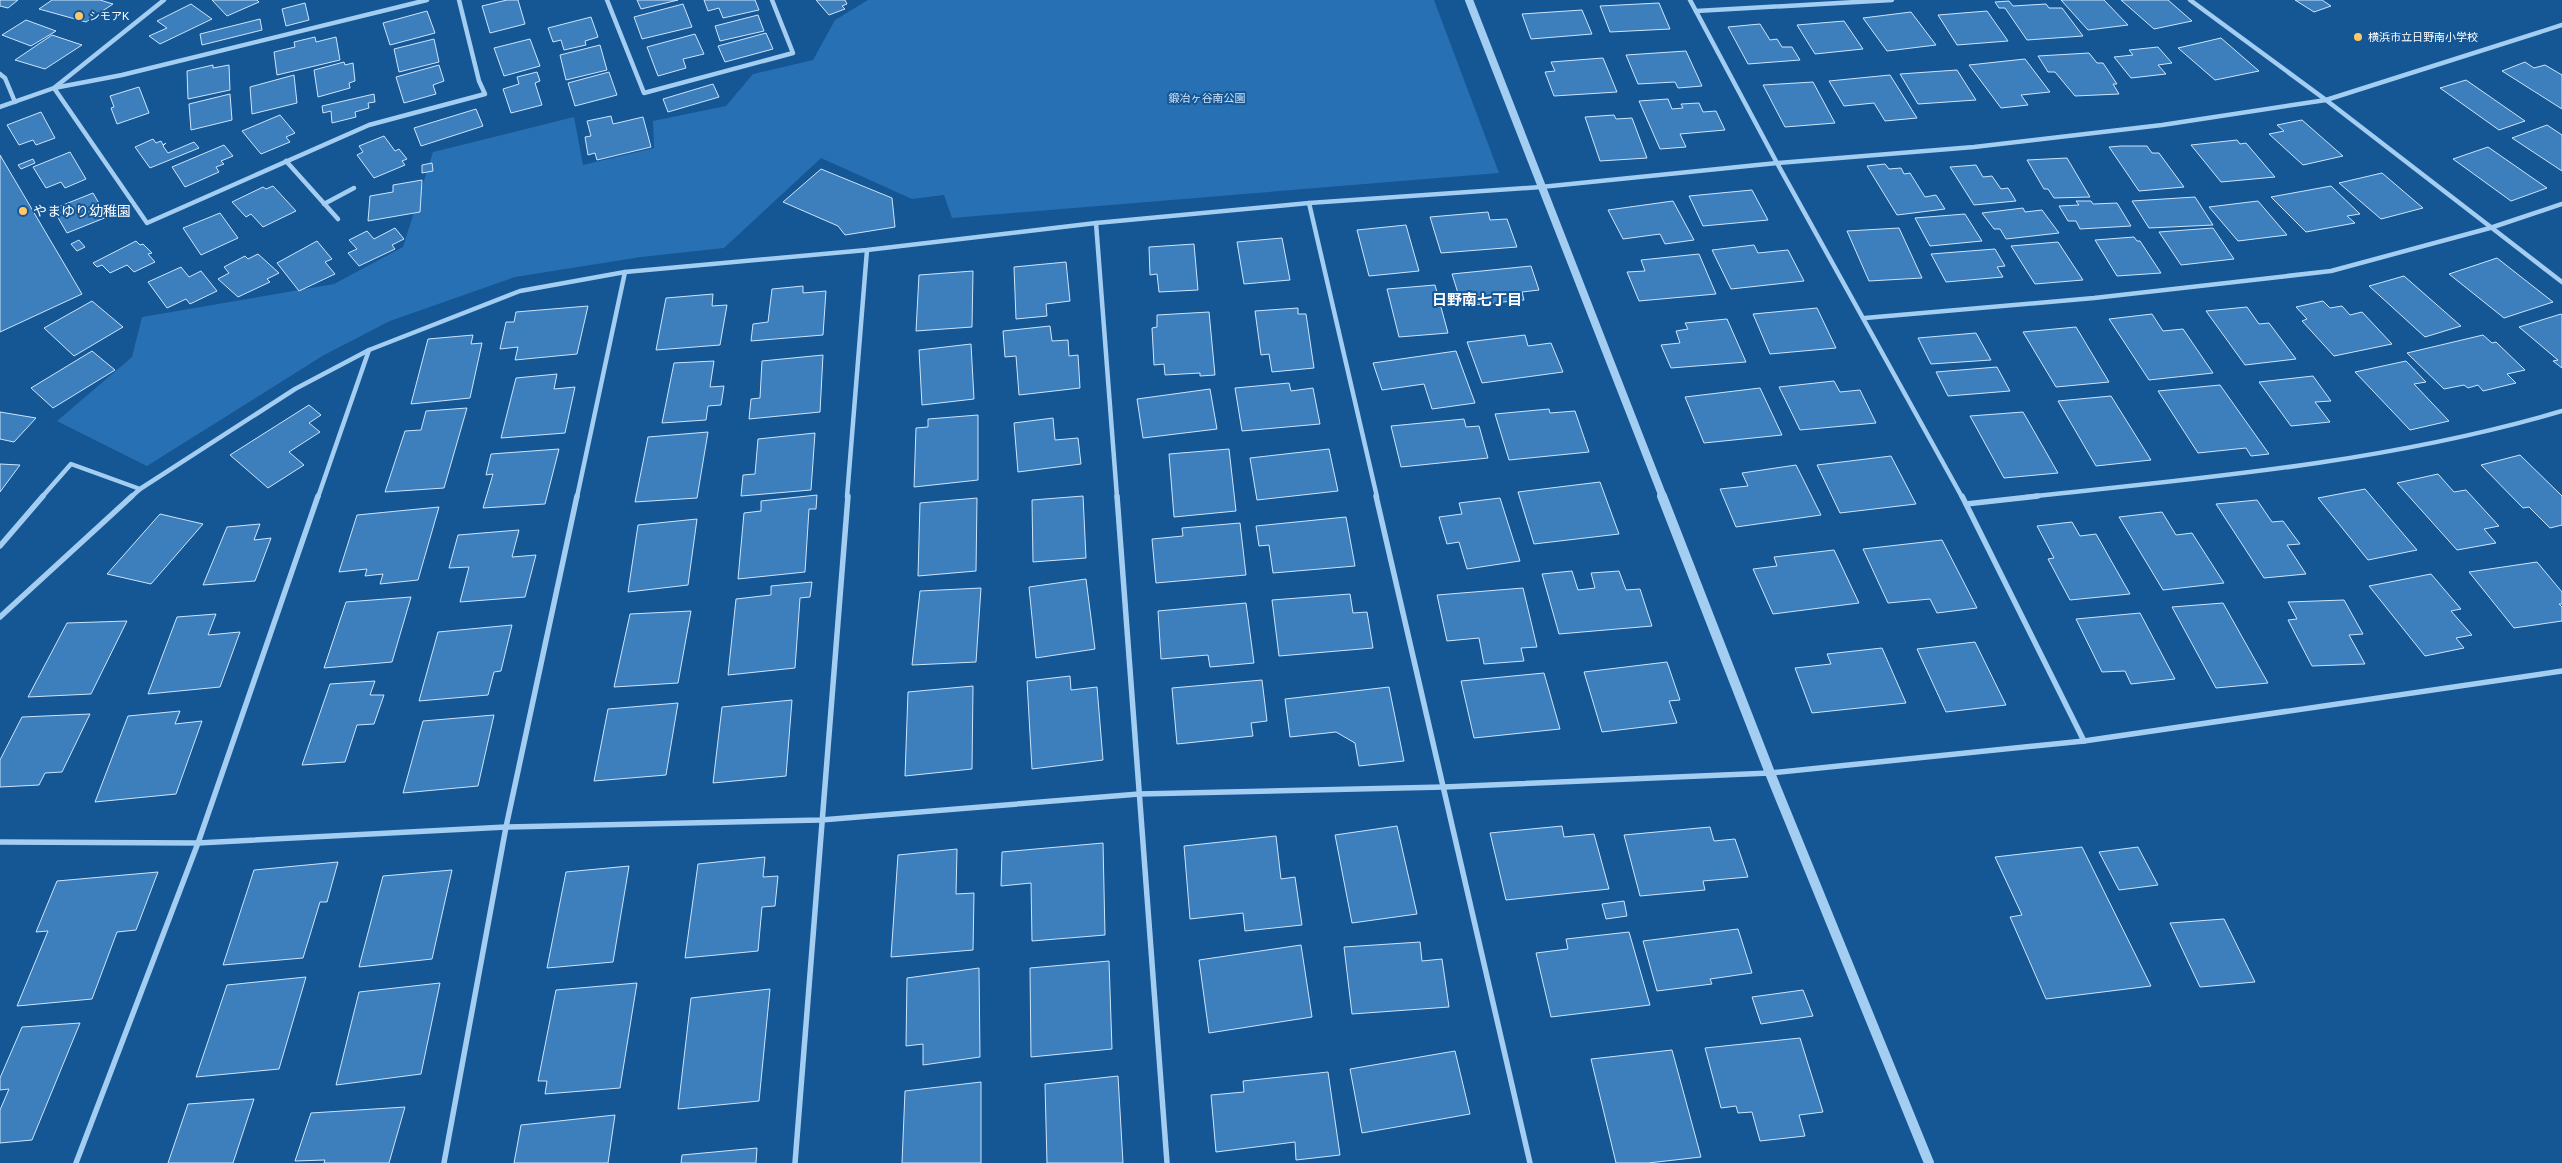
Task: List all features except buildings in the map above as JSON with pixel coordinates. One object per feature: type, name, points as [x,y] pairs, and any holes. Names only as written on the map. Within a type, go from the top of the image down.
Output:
[{"type":"street","points":[[54,88],[164,0]]},
{"type":"street","points":[[0,107],[54,88],[122,75],[427,0]]},
{"type":"street","points":[[54,88],[147,223],[369,125],[485,94],[479,81],[459,0]]},
{"type":"street","points":[[607,0],[644,93],[793,53],[772,0]]},
{"type":"street","points":[[1469,0],[1770,772],[1929,1163]]},
{"type":"street","points":[[1690,0],[1777,163],[1865,318],[1966,504],[2084,741]]},
{"type":"street","points":[[1696,11],[1892,0]]},
{"type":"street","points":[[2190,0],[2326,100],[2562,282]]},
{"type":"street","points":[[0,617],[140,489],[294,388],[369,350],[520,292],[625,272],[867,250],[1096,223],[1309,203],[1541,187],[2033,140],[2162,125],[2326,100],[2562,25]]},
{"type":"street","points":[[0,74],[5,78],[15,102]]},
{"type":"street","points":[[286,161],[338,219]]},
{"type":"street","points":[[324,204],[354,188]]},
{"type":"street","points":[[1309,203],[1530,1163]]},
{"type":"street","points":[[1865,318],[2094,298],[2331,271],[2490,228],[2562,204]]},
{"type":"street","points":[[1096,223],[1168,1163]]},
{"type":"street","points":[[795,1163],[867,250]]},
{"type":"street","points":[[444,1163],[506,827],[625,272]]},
{"type":"street","points":[[76,1163],[198,843],[369,350]]},
{"type":"street","points":[[1966,504],[2246,474],[2391,451],[2530,421],[2562,412]]},
{"type":"street","points":[[0,546],[71,464],[140,489]]},
{"type":"street","points":[[0,842],[198,843],[506,827],[821,820],[1139,794],[1444,787],[1770,772],[2084,741],[2562,671]]},
{"type":"green space","name":"鍛冶ヶ谷南公園","points":[[868,0],[1434,0],[1499,173],[952,218],[944,195],[912,199],[821,158],[724,248],[641,257],[515,277],[390,321],[324,355],[147,466],[57,421],[132,357],[142,317],[334,284],[403,247],[433,152],[574,117],[583,165],[654,148],[653,121],[726,106],[753,74],[813,60],[835,20]]},
{"type":"place","name":"シモアK","points":[[79,16]]},
{"type":"place","name":"横浜市立日野南小学校","points":[[2358,37]]},
{"type":"place","name":"やまゆり幼稚園","points":[[23,211]]},
{"type":"district","name":"日野南七丁目","points":[[1477,299]]}]
